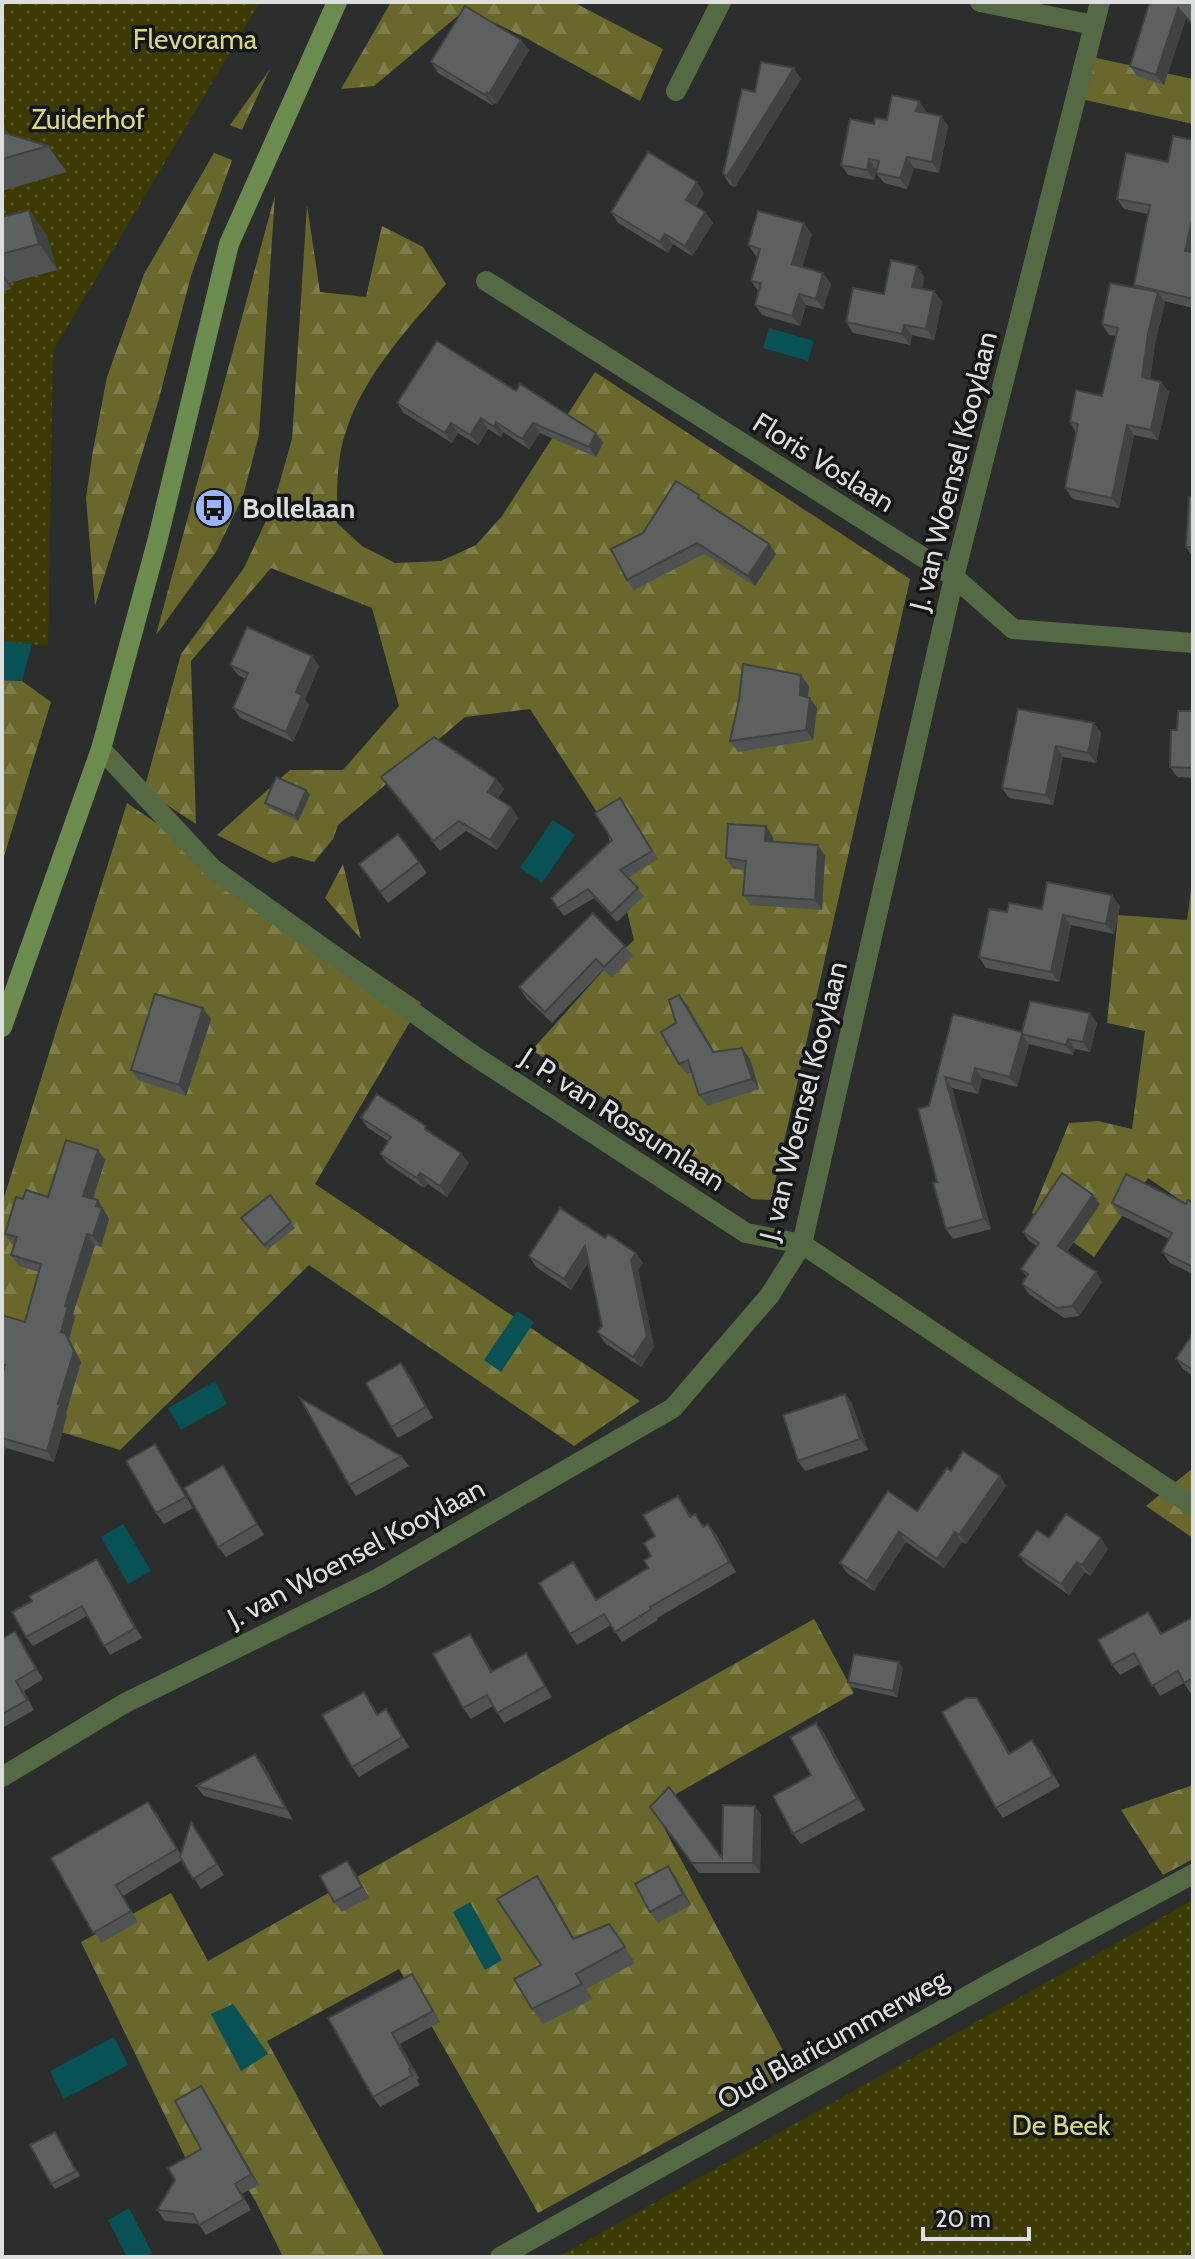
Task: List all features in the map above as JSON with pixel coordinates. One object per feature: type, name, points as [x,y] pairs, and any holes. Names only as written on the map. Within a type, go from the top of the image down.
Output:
[{"type":"main road","points":[[2,1027],[101,749],[157,542],[229,244],[337,2]]},
{"type":"street","points":[[676,91],[721,2]]},
{"type":"street","points":[[980,2],[1094,25]]},
{"type":"street","name":"J. van Woensel Kooylaan","points":[[2,1777],[125,1703],[377,1579],[673,1408],[770,1295],[802,1244],[954,577],[1100,2]]},
{"type":"street","name":"Floris Voslaan","points":[[486,281],[954,577],[1013,629],[1193,643]]},
{"type":"street","name":"J. P. van Rossumlaan","points":[[101,749],[213,869],[470,1053],[746,1233],[802,1244],[1193,1506]]},
{"type":"street","name":"Oud Blaricummerweg","points":[[500,2257],[1007,1974],[1193,1874]]},
{"type":"green space","name":"Zuiderhof","points":[[2,2],[260,2],[53,351],[48,646],[2,641]]},
{"type":"green space","points":[[391,2],[573,2],[663,49],[640,101],[526,38],[466,9],[374,86],[341,89]]},
{"type":"green space","points":[[1092,57],[1193,79],[1193,124],[1081,99]]},
{"type":"green space","points":[[270,69],[242,130],[230,125]]},
{"type":"green space","points":[[214,153],[232,160],[191,276],[158,402],[95,606],[86,498],[107,377],[144,274]]},
{"type":"green space","points":[[275,195],[259,435],[243,496],[216,552],[156,635]]},
{"type":"green space","points":[[307,205],[320,292],[366,297],[382,226],[423,247],[446,284],[376,371],[346,431],[339,465],[337,523],[362,546],[395,563],[441,561],[476,545],[502,516],[595,372],[910,579],[771,1200],[752,1199],[532,1050],[634,940],[606,826],[530,709],[465,717],[338,825],[333,839],[314,862],[292,856],[273,863],[217,835],[290,770],[343,770],[399,706],[372,608],[271,568],[191,661],[196,824],[144,790],[181,654],[244,568],[273,506],[292,439]]},
{"type":"green space","points":[[2,680],[22,681],[51,702],[2,863]]},
{"type":"green space","points":[[127,803],[421,1003],[315,1184],[640,1401],[574,1446],[309,1265],[120,1450],[2,1414],[2,1204]]},
{"type":"green space","points":[[343,864],[361,939],[325,898]]},
{"type":"green space","points":[[1193,876],[1193,1209],[1148,1178],[1094,1257],[1032,1213],[1069,1123],[1098,1121],[1132,1129],[1145,1031],[1107,1023],[1118,915],[1187,920]]},
{"type":"green space","points":[[1193,1468],[1193,1538],[1146,1506]]},
{"type":"green space","points":[[814,1619],[854,1693],[653,1807],[794,2071],[538,2213],[399,1969],[267,2041],[385,2257],[283,2257],[256,2202],[220,2143],[187,2161],[81,1942],[171,1893],[208,1961]]},
{"type":"green space","points":[[1193,1785],[1193,1859],[1163,1875],[1121,1810]]},
{"type":"green space","name":"De Beek","points":[[1193,1900],[1193,2257],[558,2257]]},
{"type":"water","points":[[769,328],[814,341],[808,361],[763,348]]},
{"type":"water","points":[[2,641],[32,644],[22,681],[2,680]]},
{"type":"water","points":[[553,820],[575,835],[542,883],[520,868]]},
{"type":"water","points":[[517,1311],[534,1322],[501,1372],[484,1360]]},
{"type":"water","points":[[215,1381],[227,1404],[181,1430],[168,1408]]},
{"type":"water","points":[[123,1524],[151,1571],[128,1584],[101,1537]]},
{"type":"water","points":[[470,1902],[502,1960],[485,1970],[453,1912]]},
{"type":"water","points":[[233,2004],[268,2054],[241,2071],[211,2014]]},
{"type":"water","points":[[114,2037],[128,2065],[64,2099],[50,2071]]},
{"type":"water","points":[[129,2208],[152,2253],[144,2257],[127,2257],[108,2220]]},
{"type":"building","points":[[1152,2],[1193,2],[1193,25],[1178,8],[1156,75],[1130,66]]},
{"type":"building","points":[[465,6],[521,40],[489,94],[487,92],[485,95],[431,62]]},
{"type":"building","points":[[761,62],[794,68],[727,176],[723,174],[742,89],[755,92]]},
{"type":"building","points":[[892,95],[919,101],[916,111],[941,116],[932,162],[907,157],[900,178],[876,173],[879,161],[869,159],[867,170],[841,165],[850,119],[874,124],[875,118],[887,120]]},
{"type":"building","points":[[4,126],[5,133],[48,146],[2,159]]},
{"type":"building","points":[[1173,136],[1193,140],[1193,216],[1185,251],[1193,252],[1193,299],[1134,285],[1150,205],[1117,199],[1126,153],[1168,162]]},
{"type":"building","points":[[648,152],[697,182],[686,200],[705,212],[685,246],[665,234],[660,242],[611,212]]},
{"type":"building","points":[[29,210],[39,244],[2,254],[2,217]]},
{"type":"building","points":[[758,211],[804,223],[792,264],[823,273],[816,299],[799,294],[792,316],[755,305],[761,283],[751,281],[760,249],[748,245]]},
{"type":"building","points":[[891,260],[917,266],[912,287],[934,291],[926,329],[904,325],[902,334],[846,322],[853,288],[884,294]]},
{"type":"building","points":[[1110,283],[1158,292],[1142,377],[1161,382],[1151,430],[1127,425],[1112,498],[1065,488],[1078,424],[1070,422],[1076,390],[1102,396],[1118,328],[1102,324]]},
{"type":"building","points":[[437,341],[516,391],[520,384],[596,433],[589,447],[533,423],[522,439],[496,422],[494,427],[481,418],[470,435],[451,423],[445,433],[397,403]]},
{"type":"building","points":[[676,481],[769,544],[748,576],[697,543],[627,580],[611,549],[643,533]]},
{"type":"building","points":[[1189,497],[1193,497],[1193,547],[1186,547]]},
{"type":"building","points":[[247,627],[312,656],[296,692],[302,695],[286,732],[233,708],[248,673],[230,665]]},
{"type":"building","points":[[743,664],[801,675],[800,695],[810,698],[806,730],[730,741]]},
{"type":"building","points":[[1018,709],[1094,723],[1088,753],[1056,746],[1046,795],[1002,788]]},
{"type":"building","points":[[1178,711],[1193,711],[1193,768],[1170,767],[1171,730],[1177,730]]},
{"type":"building","points":[[434,737],[496,779],[488,792],[511,807],[490,840],[459,821],[433,841],[381,777]]},
{"type":"building","points":[[276,777],[306,790],[295,816],[265,803]]},
{"type":"building","points":[[620,798],[652,851],[620,870],[638,888],[611,914],[588,889],[558,908],[551,898],[612,840],[595,813]]},
{"type":"building","points":[[728,824],[766,826],[765,841],[818,845],[815,900],[743,895],[746,861],[726,858]]},
{"type":"building","points":[[398,834],[419,862],[380,892],[359,864]]},
{"type":"building","points":[[1047,882],[1112,895],[1106,924],[1063,915],[1051,972],[979,957],[989,909],[1007,912],[1009,903],[1042,909]]},
{"type":"building","points":[[593,913],[625,946],[604,967],[596,959],[545,1012],[519,987]]},
{"type":"building","points":[[155,994],[203,1008],[179,1085],[131,1070]]},
{"type":"building","points":[[679,995],[713,1052],[742,1048],[752,1079],[699,1095],[688,1060],[679,1064],[661,1032],[676,1023],[669,1000]]},
{"type":"building","points":[[1030,1001],[1090,1013],[1083,1042],[1068,1039],[1066,1045],[1022,1034],[1010,1077],[975,1068],[971,1084],[945,1077],[984,1219],[946,1229],[918,1109],[929,1106],[953,1014],[1022,1032]]},
{"type":"building","points":[[377,1094],[461,1153],[440,1186],[420,1173],[417,1178],[380,1154],[391,1137],[361,1118]]},
{"type":"building","points":[[66,1140],[98,1150],[83,1196],[98,1200],[96,1206],[102,1208],[93,1236],[87,1234],[65,1306],[68,1307],[61,1332],[65,1333],[74,1351],[47,1451],[2,1438],[2,1375],[5,1365],[2,1365],[2,1315],[25,1322],[41,1264],[11,1255],[17,1237],[5,1234],[16,1197],[23,1199],[26,1190],[48,1197]]},
{"type":"building","points":[[1062,1173],[1093,1195],[1058,1246],[1096,1272],[1072,1306],[1057,1308],[1022,1284],[1028,1274],[1021,1269],[1039,1243],[1023,1232]]},
{"type":"building","points":[[1126,1174],[1186,1204],[1188,1200],[1193,1202],[1193,1267],[1162,1252],[1172,1233],[1112,1203]]},
{"type":"building","points":[[270,1195],[291,1222],[264,1245],[241,1218]]},
{"type":"building","points":[[560,1208],[605,1238],[608,1234],[636,1253],[631,1260],[647,1336],[633,1357],[597,1332],[602,1326],[585,1246],[564,1279],[529,1256]]},
{"type":"building","points":[[1193,1337],[1193,1370],[1176,1359]]},
{"type":"building","points":[[401,1363],[426,1407],[391,1427],[366,1383]]},
{"type":"building","points":[[845,1394],[860,1439],[798,1461],[783,1415]]},
{"type":"building","points":[[300,1398],[401,1456],[349,1485]]},
{"type":"building","points":[[155,1444],[186,1497],[156,1513],[126,1461]]},
{"type":"building","points":[[963,1451],[1000,1476],[959,1535],[955,1532],[937,1559],[899,1532],[867,1581],[840,1563],[888,1491],[917,1511],[947,1468],[951,1471]]},
{"type":"building","points":[[223,1465],[257,1524],[218,1547],[184,1488]]},
{"type":"building","points":[[678,1496],[690,1517],[695,1514],[703,1527],[708,1524],[729,1562],[650,1607],[615,1632],[604,1614],[570,1634],[539,1583],[573,1562],[596,1600],[648,1568],[644,1560],[651,1556],[644,1543],[655,1536],[643,1515]]},
{"type":"building","points":[[1066,1514],[1101,1538],[1082,1565],[1077,1562],[1061,1584],[1019,1555],[1037,1530],[1049,1538]]},
{"type":"building","points":[[97,1559],[135,1628],[104,1646],[82,1606],[26,1637],[12,1612],[32,1601],[29,1596]]},
{"type":"building","points":[[1148,1612],[1161,1634],[1193,1617],[1193,1678],[1184,1683],[1178,1671],[1152,1686],[1134,1653],[1112,1665],[1098,1640]]},
{"type":"building","points":[[15,1631],[36,1669],[16,1681],[27,1700],[2,1714],[2,1639]]},
{"type":"building","points":[[470,1634],[491,1672],[526,1653],[545,1686],[497,1713],[487,1695],[463,1708],[433,1654]]},
{"type":"building","points":[[854,1654],[899,1662],[893,1691],[848,1682]]},
{"type":"building","points":[[364,1692],[377,1715],[386,1709],[402,1737],[352,1767],[322,1715]]},
{"type":"building","points":[[966,1698],[977,1698],[1009,1754],[1032,1740],[1053,1776],[996,1808],[942,1712]]},
{"type":"building","points":[[816,1723],[857,1799],[793,1834],[773,1796],[811,1775],[790,1737]]},
{"type":"building","points":[[255,1754],[286,1809],[196,1786]]},
{"type":"building","points":[[669,1787],[722,1858],[723,1805],[755,1806],[753,1863],[692,1863],[650,1807]]},
{"type":"building","points":[[148,1802],[177,1849],[116,1885],[131,1911],[93,1933],[51,1858]]},
{"type":"building","points":[[191,1822],[217,1864],[193,1879],[180,1857]]},
{"type":"building","points":[[347,1861],[362,1887],[334,1902],[320,1876]]},
{"type":"building","points":[[668,1866],[683,1894],[650,1912],[635,1884]]},
{"type":"building","points":[[537,1876],[573,1939],[609,1924],[625,1947],[576,1974],[582,1984],[532,2009],[514,1979],[541,1965],[497,1899]]},
{"type":"building","points":[[412,1974],[433,2011],[392,2033],[412,2075],[373,2097],[328,2018]]},
{"type":"building","points":[[201,2086],[251,2174],[235,2184],[244,2199],[199,2225],[193,2214],[157,2210],[175,2180],[168,2168],[201,2149],[175,2101]]},
{"type":"building","points":[[55,2132],[76,2171],[51,2184],[30,2145]]},
{"type":"place","name":"Bollelaan","points":[[214,508]]},
{"type":"park label","name":"Flevorama","points":[[195,39]]}]
